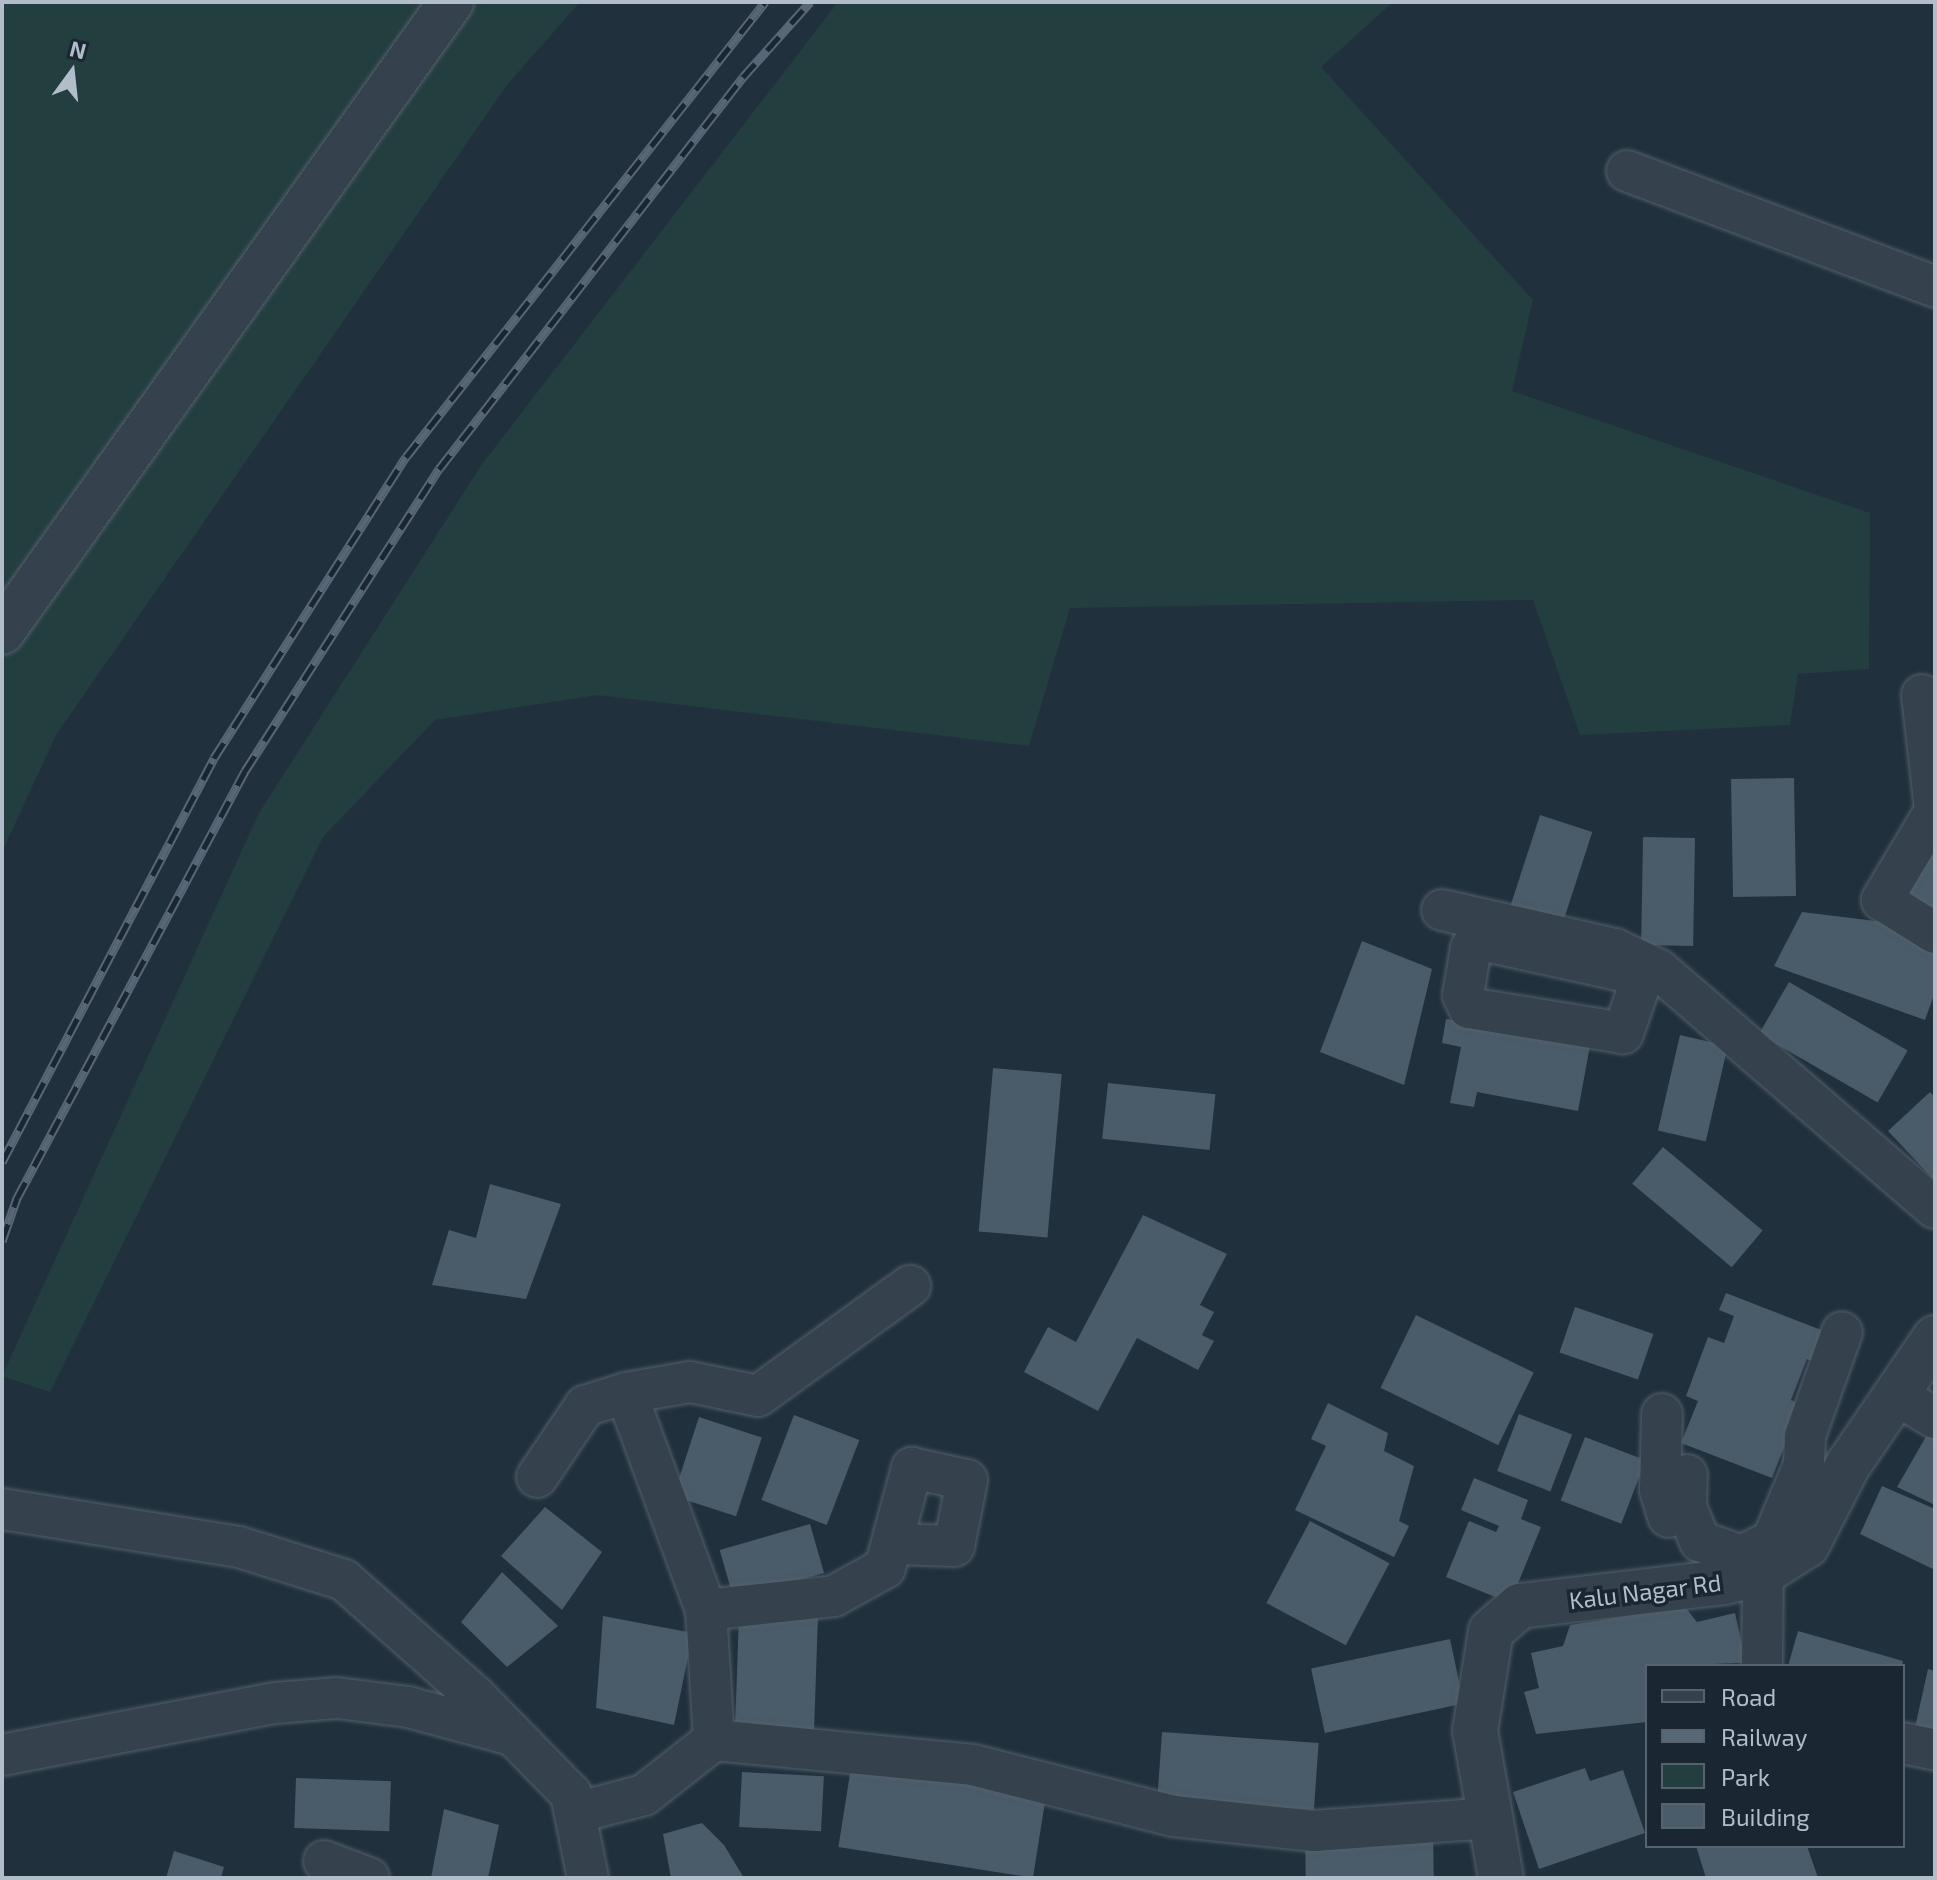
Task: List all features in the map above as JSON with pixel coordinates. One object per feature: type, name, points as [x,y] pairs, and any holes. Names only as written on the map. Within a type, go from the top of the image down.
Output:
[{"type":"street","points":[[2,632],[451,2]]},
{"type":"street","points":[[1627,171],[1935,287]]},
{"type":"street","points":[[1922,695],[1935,810],[1882,900],[1935,933]]},
{"type":"street","points":[[1442,910],[1492,932],[1615,949],[1659,970],[1935,1208]]},
{"type":"street","points":[[537,1477],[585,1406],[626,1393],[690,1382],[758,1396],[910,1286]]},
{"type":"street","points":[[1687,1475],[1686,1507],[1700,1541],[1741,1556],[1757,1554],[1783,1516],[1804,1465],[1797,1442],[1842,1332]]},
{"type":"street","name":"Kalu Nagar Rd","points":[[1501,1878],[1489,1818],[1476,1699],[1491,1631],[1504,1616],[1520,1606],[1692,1587],[1763,1573],[1807,1545],[1848,1465],[1935,1338]]},
{"type":"street","points":[[626,1393],[706,1610],[714,1740]]},
{"type":"street","points":[[1896,1395],[1935,1418]]},
{"type":"street","points":[[1662,1414],[1660,1490],[1692,1587]]},
{"type":"street","points":[[1797,1442],[1848,1465]]},
{"type":"street","points":[[2,1509],[239,1547],[344,1580],[514,1736],[571,1794],[588,1878]]},
{"type":"street","points":[[706,1610],[834,1596],[885,1568],[896,1544]]},
{"type":"street","points":[[1762,1664],[1763,1573]]},
{"type":"street","points":[[2,1755],[275,1703],[337,1698],[408,1707],[514,1736]]},
{"type":"street","points":[[575,1813],[644,1795],[714,1740],[973,1765],[1173,1816],[1314,1831],[1489,1818]]},
{"type":"street","points":[[1905,1743],[1935,1750]]},
{"type":"street","points":[[324,1861],[369,1878]]},
{"type":"green space","points":[[2,2],[580,2],[507,85],[56,735],[2,852]]},
{"type":"green space","points":[[838,2],[1393,2],[1321,67],[1533,300],[1512,391],[1870,513],[1869,669],[1798,674],[1790,725],[1580,735],[1533,600],[1070,608],[1029,746],[598,695],[435,720],[323,837],[50,1392],[2,1376],[259,813],[482,464]]},
{"type":"building","points":[[1794,778],[1796,896],[1733,897],[1731,779]]},
{"type":"building","points":[[1540,815],[1592,832],[1561,928],[1509,911]]},
{"type":"building","points":[[1643,837],[1695,838],[1693,946],[1641,945]]},
{"type":"building","points":[[1935,846],[1935,917],[1896,892]]},
{"type":"building","points":[[1802,912],[1892,923],[1935,944],[1935,992],[1925,1020],[1774,966]]},
{"type":"building","points":[[1362,941],[1432,969],[1404,1085],[1320,1052]]},
{"type":"building","points":[[1789,982],[1908,1050],[1878,1102],[1759,1034]]},
{"type":"building","points":[[1446,1019],[1591,1040],[1578,1111],[1477,1092],[1474,1107],[1450,1103],[1461,1047],[1442,1043]]},
{"type":"building","points":[[1680,1035],[1728,1046],[1706,1142],[1658,1130]]},
{"type":"building","points":[[993,1068],[1062,1074],[1047,1237],[979,1231]]},
{"type":"building","points":[[1108,1083],[1215,1094],[1210,1150],[1102,1139]]},
{"type":"building","points":[[1930,1092],[1935,1097],[1935,1181],[1888,1131]]},
{"type":"building","points":[[1663,1147],[1763,1231],[1732,1267],[1632,1184]]},
{"type":"building","points":[[490,1184],[561,1204],[526,1299],[432,1285],[449,1230],[476,1238]]},
{"type":"building","points":[[1143,1215],[1227,1254],[1200,1305],[1214,1312],[1202,1335],[1214,1341],[1198,1370],[1137,1338],[1098,1411],[1024,1372],[1048,1327],[1076,1342]]},
{"type":"building","points":[[1726,1293],[1829,1333],[1817,1363],[1807,1359],[1791,1400],[1801,1404],[1772,1478],[1681,1443],[1698,1401],[1686,1396],[1708,1337],[1724,1343],[1734,1316],[1719,1310]]},
{"type":"building","points":[[1575,1307],[1653,1334],[1638,1379],[1559,1352]]},
{"type":"building","points":[[1416,1315],[1534,1372],[1498,1445],[1380,1388]]},
{"type":"building","points":[[1328,1403],[1388,1433],[1384,1451],[1414,1466],[1399,1521],[1409,1526],[1394,1557],[1295,1510],[1326,1446],[1311,1439]]},
{"type":"building","points":[[1519,1414],[1572,1434],[1550,1491],[1497,1471]]},
{"type":"building","points":[[794,1415],[859,1440],[827,1525],[761,1500]]},
{"type":"building","points":[[699,1417],[762,1437],[736,1516],[673,1496]]},
{"type":"building","points":[[1932,1426],[1935,1428],[1935,1505],[1897,1487]]},
{"type":"building","points":[[1585,1437],[1646,1460],[1621,1524],[1561,1500]]},
{"type":"building","points":[[1474,1478],[1528,1500],[1521,1519],[1541,1527],[1510,1603],[1446,1577],[1469,1521],[1496,1532],[1499,1526],[1461,1510]]},
{"type":"building","points":[[1882,1486],[1935,1509],[1935,1570],[1860,1534]]},
{"type":"building","points":[[545,1507],[602,1552],[562,1610],[501,1556]]},
{"type":"building","points":[[1310,1521],[1389,1563],[1346,1645],[1266,1603]]},
{"type":"building","points":[[810,1524],[824,1573],[734,1599],[720,1550]]},
{"type":"building","points":[[502,1572],[558,1626],[507,1667],[461,1622]]},
{"type":"building","points":[[1685,1607],[1697,1622],[1735,1613],[1746,1663],[1645,1664],[1645,1722],[1536,1734],[1524,1692],[1539,1688],[1531,1653],[1563,1646],[1570,1625]]},
{"type":"building","points":[[739,1615],[818,1618],[814,1738],[735,1735]]},
{"type":"building","points":[[603,1616],[693,1633],[674,1725],[596,1708]]},
{"type":"building","points":[[1798,1631],[1903,1661],[1902,1664],[1789,1664]]},
{"type":"building","points":[[1450,1639],[1464,1704],[1325,1733],[1311,1669]]},
{"type":"building","points":[[1928,1669],[1935,1671],[1935,1736],[1914,1732]]},
{"type":"building","points":[[1162,1732],[1319,1743],[1314,1810],[1157,1799]]},
{"type":"building","points":[[852,1761],[1047,1792],[1033,1878],[838,1847]]},
{"type":"building","points":[[1585,1768],[1590,1781],[1623,1770],[1645,1833],[1539,1869],[1513,1792]]},
{"type":"building","points":[[742,1772],[824,1776],[821,1831],[739,1827]]},
{"type":"building","points":[[296,1778],[391,1781],[389,1831],[294,1828]]},
{"type":"building","points":[[444,1809],[499,1825],[488,1878],[431,1878]]},
{"type":"building","points":[[702,1823],[724,1845],[744,1878],[671,1878],[663,1834]]},
{"type":"building","points":[[1433,1834],[1434,1878],[1306,1878],[1305,1836]]},
{"type":"building","points":[[1697,1848],[1808,1848],[1818,1878],[1706,1878]]},
{"type":"building","points":[[174,1851],[224,1867],[221,1878],[166,1878]]},
{"type":"railway","points":[[2,1162],[214,758],[406,457],[765,2]]},
{"type":"railway","points":[[2,1241],[17,1198],[245,771],[439,469],[743,77],[810,2]]}]
